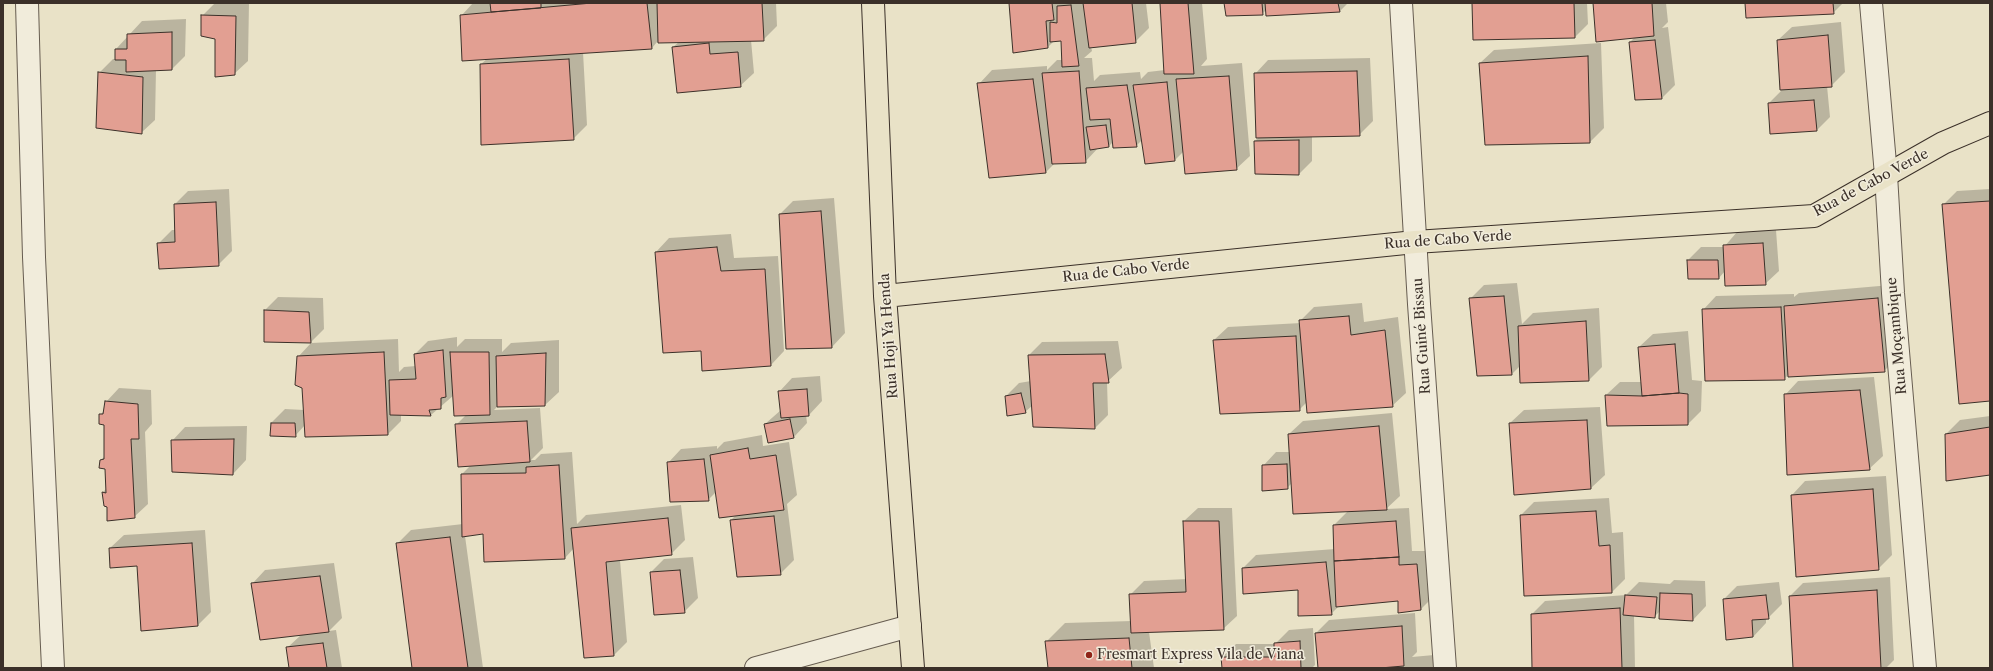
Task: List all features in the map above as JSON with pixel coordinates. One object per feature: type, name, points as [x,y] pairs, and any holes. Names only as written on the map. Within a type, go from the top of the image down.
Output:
[{"type":"main road","name":"Rua Hoji Ya Henda","points":[[873,3],[885,296],[913,668]]},
{"type":"main road","name":"Rua de Cabo Verde","points":[[885,296],[1415,242],[1814,216],[1943,143],[1990,123]]},
{"type":"street","points":[[27,3],[34,257],[53,668]]},
{"type":"street","name":"Rua Guiné Bissau","points":[[1400,3],[1445,668]]},
{"type":"street","name":"Rua Moçambique","points":[[1870,3],[1886,175],[1893,293],[1925,668]]},
{"type":"street","points":[[756,668],[910,626]]},
{"type":"building","points":[[490,3],[541,3],[541,8],[491,12]]},
{"type":"building","points":[[592,3],[647,3],[652,49],[462,61],[460,15]]},
{"type":"building","points":[[657,3],[762,3],[764,41],[658,43]]},
{"type":"building","points":[[1009,3],[1052,3],[1054,20],[1046,21],[1048,48],[1013,53]]},
{"type":"building","points":[[1083,3],[1132,3],[1136,43],[1089,48]]},
{"type":"building","points":[[1160,3],[1188,3],[1194,74],[1164,74]]},
{"type":"building","points":[[1224,3],[1262,3],[1263,15],[1226,16]]},
{"type":"building","points":[[1265,3],[1338,3],[1340,12],[1266,16]]},
{"type":"building","points":[[1472,3],[1574,3],[1575,38],[1473,40]]},
{"type":"building","points":[[1593,3],[1652,3],[1654,36],[1596,42]]},
{"type":"building","points":[[1745,3],[1833,3],[1834,14],[1746,18]]},
{"type":"building","points":[[1071,5],[1079,66],[1062,67],[1061,41],[1050,42],[1050,22],[1057,23],[1057,6]]},
{"type":"building","points":[[201,15],[236,16],[235,75],[215,77],[215,39],[201,36]]},
{"type":"building","points":[[172,32],[172,70],[126,72],[126,60],[115,60],[115,49],[127,49],[127,34]]},
{"type":"building","points":[[1828,35],[1832,87],[1780,90],[1777,40]]},
{"type":"building","points":[[1655,40],[1662,99],[1635,100],[1629,42]]},
{"type":"building","points":[[709,43],[710,54],[738,52],[741,87],[677,93],[672,47]]},
{"type":"building","points":[[1588,56],[1590,143],[1485,145],[1479,63]]},
{"type":"building","points":[[569,59],[574,140],[481,145],[480,64]]},
{"type":"building","points":[[1079,71],[1086,163],[1052,164],[1042,73]]},
{"type":"building","points":[[1357,71],[1360,136],[1256,138],[1254,73]]},
{"type":"building","points":[[98,72],[143,77],[142,134],[96,128]]},
{"type":"building","points":[[1229,76],[1237,170],[1185,174],[1176,79]]},
{"type":"building","points":[[1033,79],[1046,173],[989,178],[977,83]]},
{"type":"building","points":[[1167,82],[1175,161],[1145,164],[1133,85]]},
{"type":"building","points":[[1127,85],[1137,147],[1113,148],[1110,119],[1090,120],[1086,88]]},
{"type":"building","points":[[1814,100],[1817,131],[1770,134],[1768,103]]},
{"type":"building","points":[[1106,125],[1109,147],[1090,150],[1086,127]]},
{"type":"building","points":[[1299,140],[1299,175],[1255,174],[1254,141]]},
{"type":"building","points":[[1990,201],[1990,401],[1959,404],[1942,204]]},
{"type":"building","points":[[216,202],[219,266],[159,269],[157,243],[175,242],[174,204]]},
{"type":"building","points":[[821,211],[832,348],[786,349],[779,214]]},
{"type":"building","points":[[1763,243],[1766,285],[1725,286],[1723,245]]},
{"type":"building","points":[[717,247],[721,271],[765,269],[771,366],[702,371],[701,351],[663,353],[655,252]]},
{"type":"building","points":[[1687,260],[1718,260],[1719,279],[1688,279]]},
{"type":"building","points":[[1504,296],[1512,375],[1477,376],[1469,298]]},
{"type":"building","points":[[1878,298],[1885,372],[1788,377],[1784,306]]},
{"type":"building","points":[[1781,307],[1785,380],[1705,381],[1702,309]]},
{"type":"building","points":[[264,310],[309,312],[311,343],[264,342]]},
{"type":"building","points":[[1349,316],[1351,335],[1385,330],[1393,407],[1307,413],[1299,320]]},
{"type":"building","points":[[1586,321],[1589,381],[1520,383],[1518,326]]},
{"type":"building","points":[[1296,336],[1300,411],[1220,414],[1213,340]]},
{"type":"building","points":[[1675,344],[1679,393],[1642,396],[1638,347]]},
{"type":"building","points":[[443,350],[446,397],[441,398],[441,409],[429,410],[431,416],[390,415],[389,380],[416,379],[414,354]]},
{"type":"building","points":[[384,352],[388,435],[305,437],[302,388],[295,385],[297,356]]},
{"type":"building","points":[[450,352],[489,352],[490,415],[454,416]]},
{"type":"building","points":[[546,353],[545,406],[497,407],[496,356]]},
{"type":"building","points":[[1105,354],[1109,383],[1093,383],[1095,429],[1033,427],[1028,355]]},
{"type":"building","points":[[807,389],[809,416],[781,418],[778,391]]},
{"type":"building","points":[[1860,390],[1870,470],[1787,475],[1784,394]]},
{"type":"building","points":[[1021,393],[1026,413],[1007,416],[1005,396]]},
{"type":"building","points":[[1679,393],[1688,394],[1688,425],[1607,426],[1605,395],[1642,396]]},
{"type":"building","points":[[105,401],[138,404],[139,439],[131,439],[135,518],[107,521],[107,507],[104,506],[102,492],[106,493],[105,469],[99,468],[100,460],[104,459],[104,425],[99,424],[99,414],[103,414]]},
{"type":"building","points":[[790,419],[794,438],[768,443],[764,424]]},
{"type":"building","points":[[1587,420],[1591,489],[1514,495],[1509,423]]},
{"type":"building","points":[[527,421],[530,462],[458,467],[455,424]]},
{"type":"building","points":[[271,423],[295,423],[296,437],[270,436]]},
{"type":"building","points":[[1379,426],[1387,510],[1293,514],[1288,434]]},
{"type":"building","points":[[1990,427],[1990,475],[1946,481],[1945,434]]},
{"type":"building","points":[[234,439],[233,475],[172,472],[171,440]]},
{"type":"building","points":[[748,448],[750,459],[776,455],[784,510],[719,518],[710,455]]},
{"type":"building","points":[[704,459],[709,501],[670,502],[667,462]]},
{"type":"building","points":[[1287,464],[1288,489],[1262,491],[1262,465]]},
{"type":"building","points":[[559,465],[565,559],[484,562],[483,534],[462,537],[461,474],[526,473],[526,467]]},
{"type":"building","points":[[1873,489],[1879,570],[1796,577],[1791,495]]},
{"type":"building","points":[[1596,511],[1599,546],[1610,545],[1612,593],[1524,596],[1520,515]]},
{"type":"building","points":[[774,516],[781,575],[737,577],[730,520]]},
{"type":"building","points":[[668,518],[672,555],[606,562],[614,656],[584,658],[571,528]]},
{"type":"building","points":[[1183,521],[1219,521],[1224,630],[1131,633],[1129,594],[1186,592]]},
{"type":"building","points":[[1396,521],[1399,557],[1334,561],[1333,525]]},
{"type":"building","points":[[450,537],[468,668],[412,668],[396,543]]},
{"type":"building","points":[[192,543],[198,626],[141,631],[137,566],[110,568],[109,548]]},
{"type":"building","points":[[1399,557],[1399,565],[1417,564],[1421,610],[1398,613],[1398,601],[1336,607],[1334,561]]},
{"type":"building","points":[[1326,562],[1332,615],[1298,616],[1298,590],[1243,594],[1242,568]]},
{"type":"building","points":[[680,570],[685,613],[654,615],[650,572]]},
{"type":"building","points":[[320,576],[329,632],[260,640],[251,583]]},
{"type":"building","points":[[1877,590],[1881,668],[1793,668],[1789,596]]},
{"type":"building","points":[[1660,593],[1692,594],[1693,621],[1659,619]]},
{"type":"building","points":[[1625,595],[1657,597],[1655,618],[1623,615]]},
{"type":"building","points":[[1766,595],[1769,619],[1752,620],[1753,637],[1726,640],[1723,599]]},
{"type":"building","points":[[1620,608],[1622,668],[1532,668],[1531,614]]},
{"type":"building","points":[[1402,626],[1404,666],[1380,668],[1318,668],[1315,633]]},
{"type":"building","name":"Fresmart Express Vila de Viana","points":[[1129,638],[1132,668],[1048,668],[1045,641]]},
{"type":"building","points":[[1300,641],[1301,668],[1222,668],[1221,657],[1274,657],[1274,643]]},
{"type":"building","points":[[323,643],[327,668],[289,668],[286,647]]},
{"type":"place","name":"Fresmart Express Vila de Viana","points":[[1089,655]]}]
